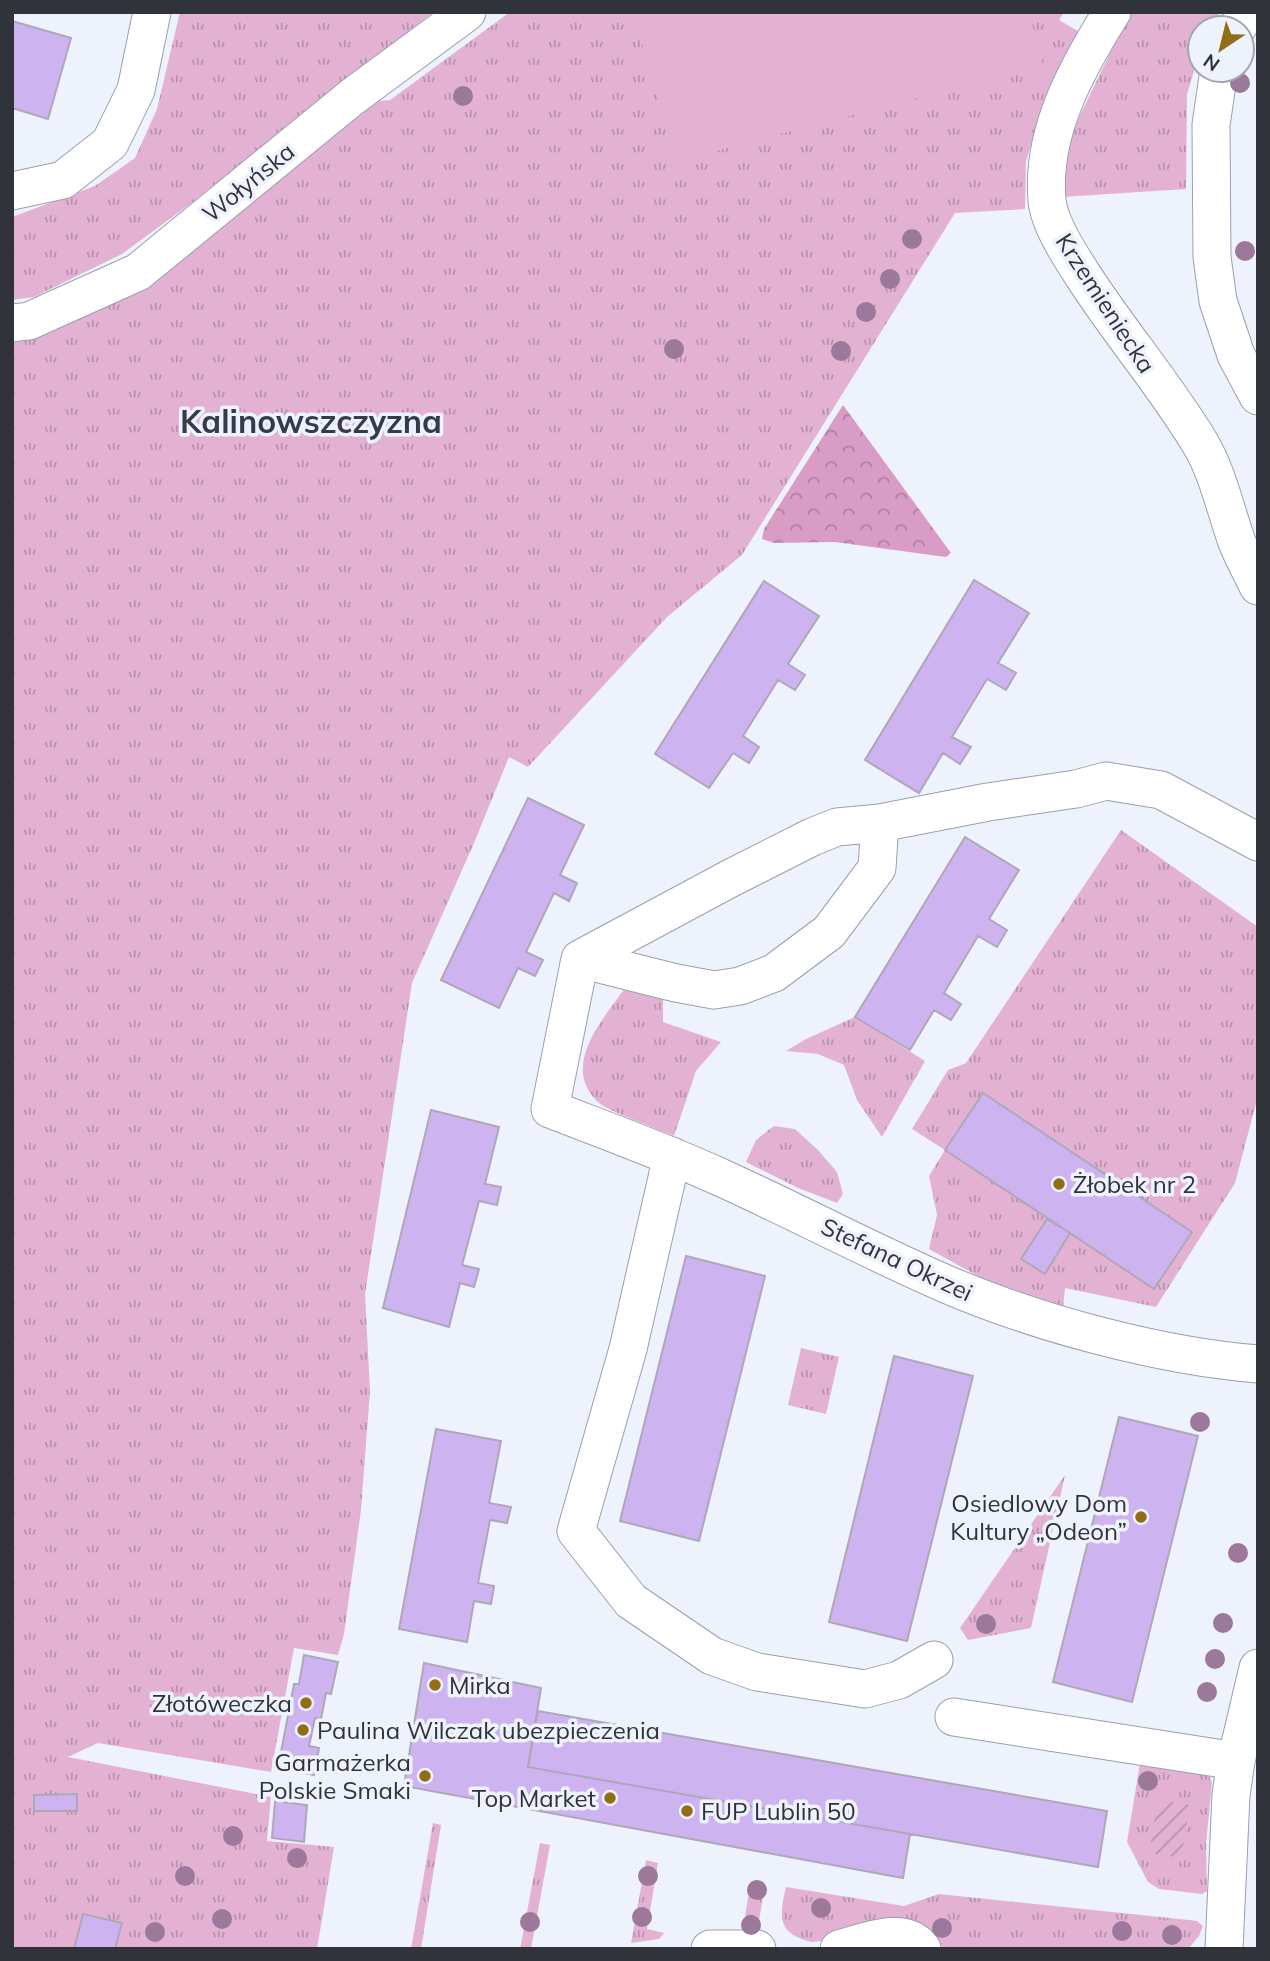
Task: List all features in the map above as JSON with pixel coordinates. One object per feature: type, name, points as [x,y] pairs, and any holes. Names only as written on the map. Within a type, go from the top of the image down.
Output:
[{"type":"street","points":[[12,191],[63,180],[110,143],[136,90],[152,12]]},
{"type":"street","name":"Wołyńska","points":[[12,323],[29,321],[138,272],[352,97],[467,12]]},
{"type":"street","name":"Krzemieniecka","points":[[1112,12],[1080,67],[1050,141],[1047,203],[1063,245],[1112,321],[1180,412],[1201,446],[1218,484],[1238,544],[1258,586]]},
{"type":"street","points":[[1217,84],[1211,125],[1212,257],[1218,301],[1236,355],[1258,396]]},
{"type":"street","points":[[580,959],[729,878],[837,827],[880,823],[988,802],[1076,789],[1106,781],[1161,790],[1258,842]]},
{"type":"street","points":[[580,959],[714,990],[740,986],[774,972],[829,932],[877,868],[880,823]]},
{"type":"street","name":"Stefana Okrzei","points":[[580,959],[550,1109],[672,1156],[946,1284],[1004,1307],[1084,1331],[1153,1347],[1229,1362],[1258,1364]]},
{"type":"street","points":[[672,1156],[628,1349],[576,1531],[631,1601],[712,1656],[757,1672],[865,1689],[899,1680],[934,1660]]},
{"type":"street","points":[[1224,1949],[1227,1853],[1236,1761],[1258,1668]]},
{"type":"street","points":[[954,1717],[1236,1761]]},
{"type":"street","points":[[839,1949],[891,1936],[903,1936],[913,1940],[922,1949]]},
{"type":"street","points":[[710,1949],[757,1949]]},
{"type":"green space","points":[[180,12],[433,12],[190,204],[122,254],[34,297],[12,300],[12,217],[95,186],[135,158],[157,109]]},
{"type":"green space","points":[[510,12],[1064,12],[1059,20],[1081,33],[1047,94],[1026,161],[1025,209],[955,213],[742,555],[667,617],[528,767],[509,757],[412,983],[365,1294],[370,1391],[361,1510],[344,1634],[338,1655],[294,1648],[271,1772],[98,1743],[68,1757],[271,1797],[267,1841],[334,1847],[317,1949],[12,1949],[12,334],[372,102],[390,100]]},
{"type":"green space","points":[[634,12],[1029,12],[1043,65],[674,162]]},
{"type":"green space","points":[[1130,12],[1220,12],[1186,14],[1186,84],[1190,84],[1187,94],[1186,189],[1062,197],[1068,140]]},
{"type":"green space","points":[[843,405],[951,553],[946,557],[835,542],[774,543],[762,539],[764,529]]},
{"type":"green space","points":[[1121,830],[1258,927],[1258,1096],[1235,1183],[1156,1307],[1065,1288],[1063,1308],[1003,1290],[929,1249],[937,1215],[929,1176],[945,1150],[912,1129],[948,1070],[966,1063]]},
{"type":"green space","points":[[628,984],[663,996],[663,1022],[721,1042],[696,1071],[674,1136],[623,1116],[599,1103],[588,1089],[583,1073],[584,1058],[598,1026]]},
{"type":"green space","points":[[855,1017],[925,1061],[882,1137],[857,1100],[844,1065],[818,1054],[786,1051]]},
{"type":"green space","points":[[774,1126],[795,1129],[837,1172],[843,1194],[837,1203],[798,1188],[746,1162],[756,1140]]},
{"type":"green space","points":[[801,1348],[839,1357],[826,1414],[788,1405]]},
{"type":"green space","points":[[1065,1475],[1031,1628],[968,1640],[960,1628]]},
{"type":"green space","points":[[1141,1757],[1207,1770],[1212,1783],[1206,1844],[1207,1891],[1202,1894],[1159,1889],[1148,1882],[1127,1842]]},
{"type":"green space","points":[[1158,1800],[1190,1805],[1181,1858],[1149,1853]]},
{"type":"green space","points":[[433,1823],[441,1825],[421,1949],[411,1949]]},
{"type":"green space","points":[[540,1843],[550,1845],[531,1949],[520,1949]]},
{"type":"green space","points":[[646,1860],[658,1863],[647,1929],[664,1933],[659,1939],[631,1943]]},
{"type":"green space","points":[[12,1875],[27,1949],[12,1949]]},
{"type":"green space","points":[[751,1881],[765,1884],[758,1927],[756,1932],[742,1934]]},
{"type":"green space","points":[[786,1887],[904,1906],[939,1894],[1189,1920],[1197,1921],[1203,1926],[1199,1936],[1188,1949],[944,1949],[926,1930],[812,1942],[792,1934],[783,1923],[782,1907]]},
{"type":"building","points":[[12,21],[71,38],[48,119],[12,108]]},
{"type":"building","points":[[974,580],[1029,613],[998,663],[1016,673],[1006,690],[987,679],[952,737],[971,747],[960,764],[943,753],[919,793],[865,760]]},
{"type":"building","points":[[764,581],[819,616],[788,664],[805,675],[795,690],[778,680],[743,736],[759,747],[749,763],[733,753],[709,788],[655,754]]},
{"type":"building","points":[[528,798],[584,825],[560,875],[577,883],[569,901],[554,893],[526,952],[543,960],[535,976],[518,968],[499,1008],[441,980]]},
{"type":"building","points":[[965,837],[1019,870],[989,919],[1007,930],[997,947],[978,936],[944,993],[961,1004],[951,1020],[934,1010],[910,1050],[855,1017]]},
{"type":"building","name":"Żłobek nr 2","points":[[983,1093],[1192,1232],[1154,1289],[945,1150]]},
{"type":"building","points":[[431,1110],[499,1127],[485,1184],[501,1187],[497,1205],[479,1201],[462,1265],[479,1269],[474,1287],[460,1283],[449,1327],[383,1308]]},
{"type":"building","points":[[1047,1219],[1070,1233],[1045,1274],[1021,1259]]},
{"type":"building","points":[[686,1256],[765,1276],[699,1541],[620,1521]]},
{"type":"building","points":[[894,1356],[973,1376],[907,1641],[829,1622]]},
{"type":"building","points":[[1119,1417],[1198,1436],[1132,1702],[1053,1682]]},
{"type":"building","points":[[436,1429],[501,1441],[489,1503],[511,1507],[507,1523],[490,1520],[478,1583],[494,1586],[491,1604],[474,1601],[467,1642],[399,1629]]},
{"type":"building","points":[[304,1655],[338,1662],[331,1694],[326,1693],[321,1719],[315,1718],[309,1746],[319,1748],[314,1775],[278,1768],[294,1684],[299,1684]]},
{"type":"building","points":[[424,1663],[541,1688],[528,1767],[910,1834],[903,1878],[404,1786]]},
{"type":"building","points":[[538,1711],[1107,1811],[1098,1867],[528,1767]]},
{"type":"building","points":[[77,1794],[77,1811],[34,1811],[34,1795]]},
{"type":"building","points":[[275,1801],[307,1805],[304,1842],[272,1838]]},
{"type":"building","points":[[83,1914],[122,1923],[115,1949],[74,1949]]},
{"type":"place","name":"Żłobek nr 2","points":[[1059,1184]]},
{"type":"place","name":"Osiedlowy Dom Kultury „Odeon”","points":[[1141,1517]]},
{"type":"place","name":"Mirka","points":[[435,1685]]},
{"type":"place","name":"Złotóweczka","points":[[306,1703]]},
{"type":"place","name":"Paulina Wilczak ubezpieczenia","points":[[303,1730]]},
{"type":"place","name":"Garmażerka Polskie Smaki","points":[[425,1776]]},
{"type":"place","name":"Top Market","points":[[610,1798]]},
{"type":"place","name":"FUP Lublin 50","points":[[687,1811]]},
{"type":"district","name":"Kalinowszczyzna","points":[[311,421]]}]
